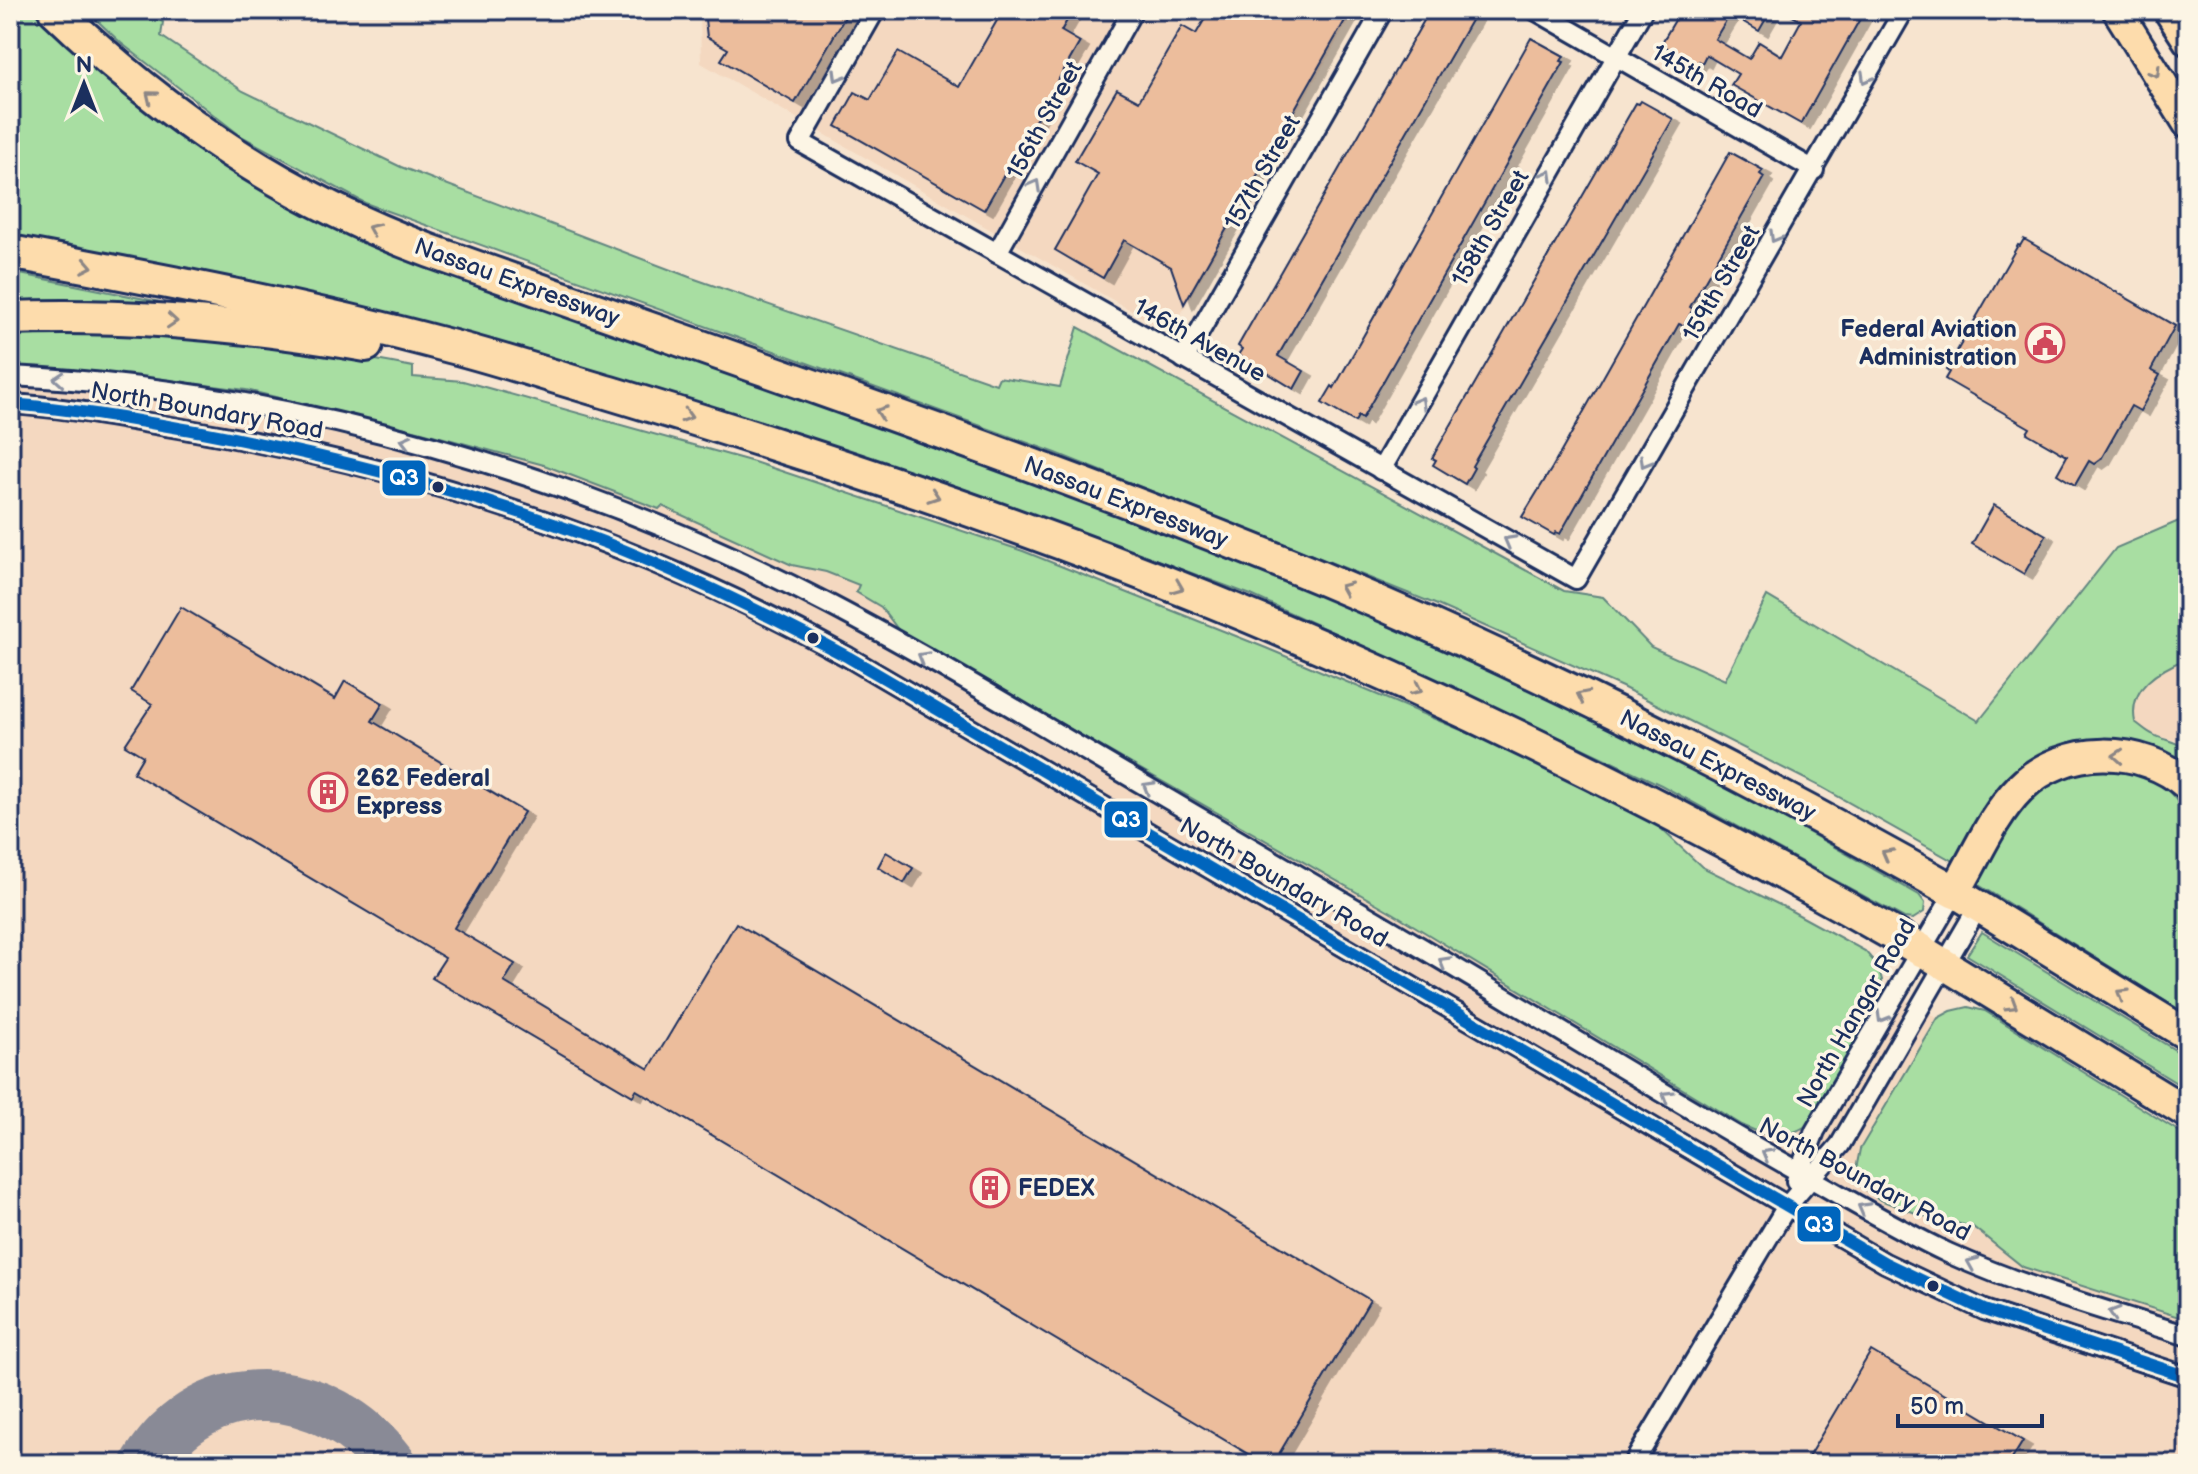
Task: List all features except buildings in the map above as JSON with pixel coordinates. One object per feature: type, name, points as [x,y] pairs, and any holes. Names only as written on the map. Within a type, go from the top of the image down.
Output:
[{"type":"highway","name":"Nassau Expressway","points":[[55,10],[129,78],[212,141],[272,178],[366,226],[1073,481],[1334,584],[1538,675],[1704,756],[1966,900],[2188,1035]]},
{"type":"highway","points":[[10,252],[342,319],[478,353],[821,458],[1138,571],[1410,686],[1599,777],[1791,876],[1933,957],[2188,1113]]},
{"type":"highway","points":[[10,318],[132,319],[268,330],[441,358],[612,394]]},
{"type":"highway","points":[[1966,900],[2007,803],[2021,787],[2054,766],[2090,755],[2128,756],[2147,760],[2188,785]]},
{"type":"main road","points":[[2117,10],[2188,124]]},
{"type":"main road","points":[[2168,10],[2188,41]]},
{"type":"street","name":"146th Avenue","points":[[875,10],[800,142],[1576,579]]},
{"type":"street","name":"156th Street","points":[[997,253],[1133,10]]},
{"type":"street","name":"157th Street","points":[[1184,359],[1383,10]]},
{"type":"street","name":"145th Road","points":[[1535,10],[1814,170]]},
{"type":"street","name":"158th Street","points":[[1381,470],[1643,10]]},
{"type":"street","name":"159th Street","points":[[1576,579],[1904,10]]},
{"type":"street","name":"North Boundary Road","points":[[10,376],[170,390],[272,409],[385,436],[516,472],[570,491],[735,560],[829,604],[990,695],[1805,1175],[1926,1242],[2019,1282],[2188,1336]]},
{"type":"street","name":"North Boundary Road","points":[[10,404],[231,437],[378,469],[547,520],[722,591],[875,673],[1885,1263],[1952,1297],[2027,1326],[2188,1377]]},
{"type":"street","name":"North Hangar Road","points":[[1805,1175],[1840,1145],[1933,957],[1966,900]]},
{"type":"street","name":"North Hangar Road","points":[[1633,1464],[1805,1175],[1815,1131],[1933,957],[1966,900]]},
{"type":"shaded area","points":[[700,10],[1355,10],[1170,333],[701,63]]},
{"type":"shaded area","points":[[10,340],[471,407],[1818,950],[1955,1028],[2188,1173],[2188,1464],[10,1464]]},
{"type":"shaded area","points":[[2188,658],[2188,756],[2175,740],[2155,736],[2135,722],[2132,707],[2143,685],[2170,666]]},
{"type":"green space","points":[[10,10],[37,10],[136,104],[312,218],[450,273],[1087,499],[1369,614],[1695,768],[1919,895],[1925,903],[1924,912],[1913,919],[1904,918],[1661,785],[1251,595],[942,481],[751,418],[563,363],[10,240]]},
{"type":"green space","points":[[86,10],[138,10],[163,22],[161,36],[243,91],[401,167],[692,278],[996,384],[999,377],[1060,387],[1078,327],[1564,591],[1603,597],[1651,647],[1725,680],[1767,596],[1979,721],[2116,548],[2188,517],[2188,658],[2148,681],[2136,699],[2134,710],[2135,722],[2152,734],[2181,746],[2188,766],[2119,743],[2038,757],[1957,861],[1951,860],[1821,787],[1622,687],[1435,604],[1056,453],[365,203],[241,136],[121,43]]},
{"type":"green space","points":[[10,272],[215,313],[10,310]]},
{"type":"green space","points":[[10,333],[172,338],[268,346],[413,367],[413,377],[463,381],[754,462],[1023,551],[1492,743],[1657,825],[1702,867],[1865,951],[1878,966],[1882,980],[1881,997],[1808,1125],[1790,1134],[1775,1136],[1760,1133],[1393,913],[900,632],[881,607],[856,592],[859,585],[826,572],[792,565],[662,506],[659,509],[544,465],[418,431],[246,390],[100,372],[10,365]]},
{"type":"green space","points":[[2131,764],[2163,784],[2188,814],[2188,1015],[1977,884],[2013,818],[2041,784],[2071,771]]},
{"type":"green space","points":[[1982,932],[2188,1058],[2188,1090],[1967,955]]},
{"type":"green space","points":[[1968,1007],[1985,1011],[2188,1137],[2188,1320],[2023,1267],[1973,1227],[1924,1216],[1880,1200],[1862,1187],[1856,1169],[1860,1149],[1938,1018]]},
{"type":"taxiway","points":[[147,1464],[172,1433],[201,1412],[233,1399],[267,1396],[301,1401],[334,1415],[365,1436],[391,1464]]},
{"type":"transit line","name":"Q3","points":[[10,404],[83,412],[202,432],[356,465],[507,508],[668,569],[848,657],[1885,1263],[1984,1310],[2188,1377]]},
{"type":"place","name":"Federal Aviation Administration","points":[[2045,343]]},
{"type":"place","name":"262 Federal Express","points":[[328,792]]},
{"type":"place","name":"FEDEX","points":[[990,1188]]}]
